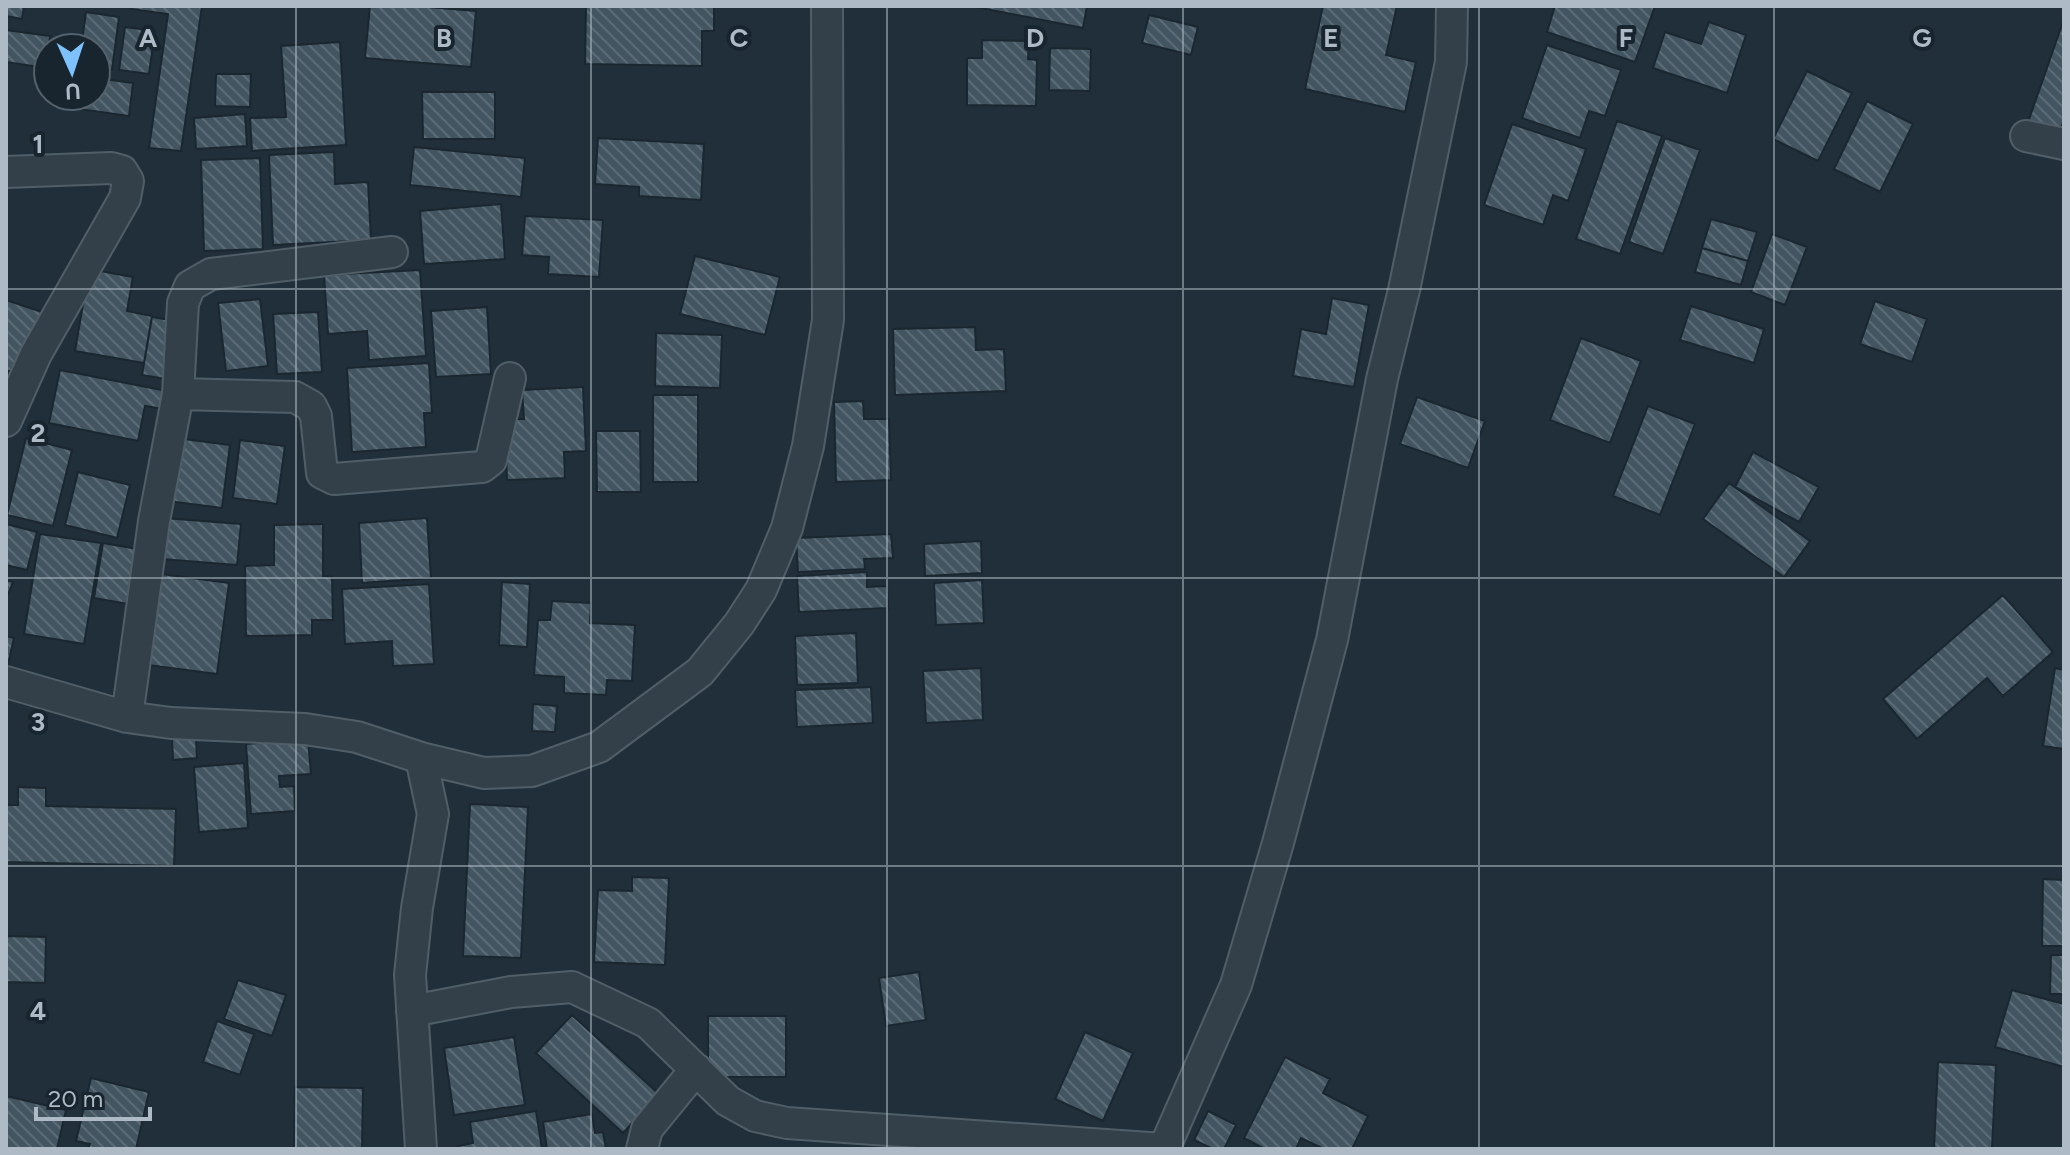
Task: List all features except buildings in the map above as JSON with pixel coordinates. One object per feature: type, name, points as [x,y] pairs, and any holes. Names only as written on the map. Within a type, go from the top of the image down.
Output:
[{"type":"street","points":[[6,682],[127,717],[171,723],[305,729],[357,737],[421,758],[484,773],[532,771],[599,747],[700,672],[739,624],[761,590],[787,528],[808,446],[828,320],[827,6]]},
{"type":"street","points":[[412,1011],[511,992],[572,987],[648,1023],[728,1101],[755,1116],[787,1123],[1164,1149],[1236,985],[1332,640],[1382,379],[1404,290],[1451,62],[1452,6]]},
{"type":"street","points":[[2026,136],[2064,144]]},
{"type":"street","points":[[6,172],[111,168],[122,171],[128,181],[125,198],[36,354],[6,421]]},
{"type":"street","points":[[127,717],[154,521],[178,394],[183,303],[190,286],[211,274],[392,252]]},
{"type":"street","points":[[178,394],[295,397],[311,406],[316,416],[322,473],[334,479],[482,467],[491,460],[510,378]]},
{"type":"street","points":[[421,758],[433,814],[417,908],[410,975],[421,1149]]},
{"type":"street","points":[[642,1149],[647,1129],[696,1069]]}]
